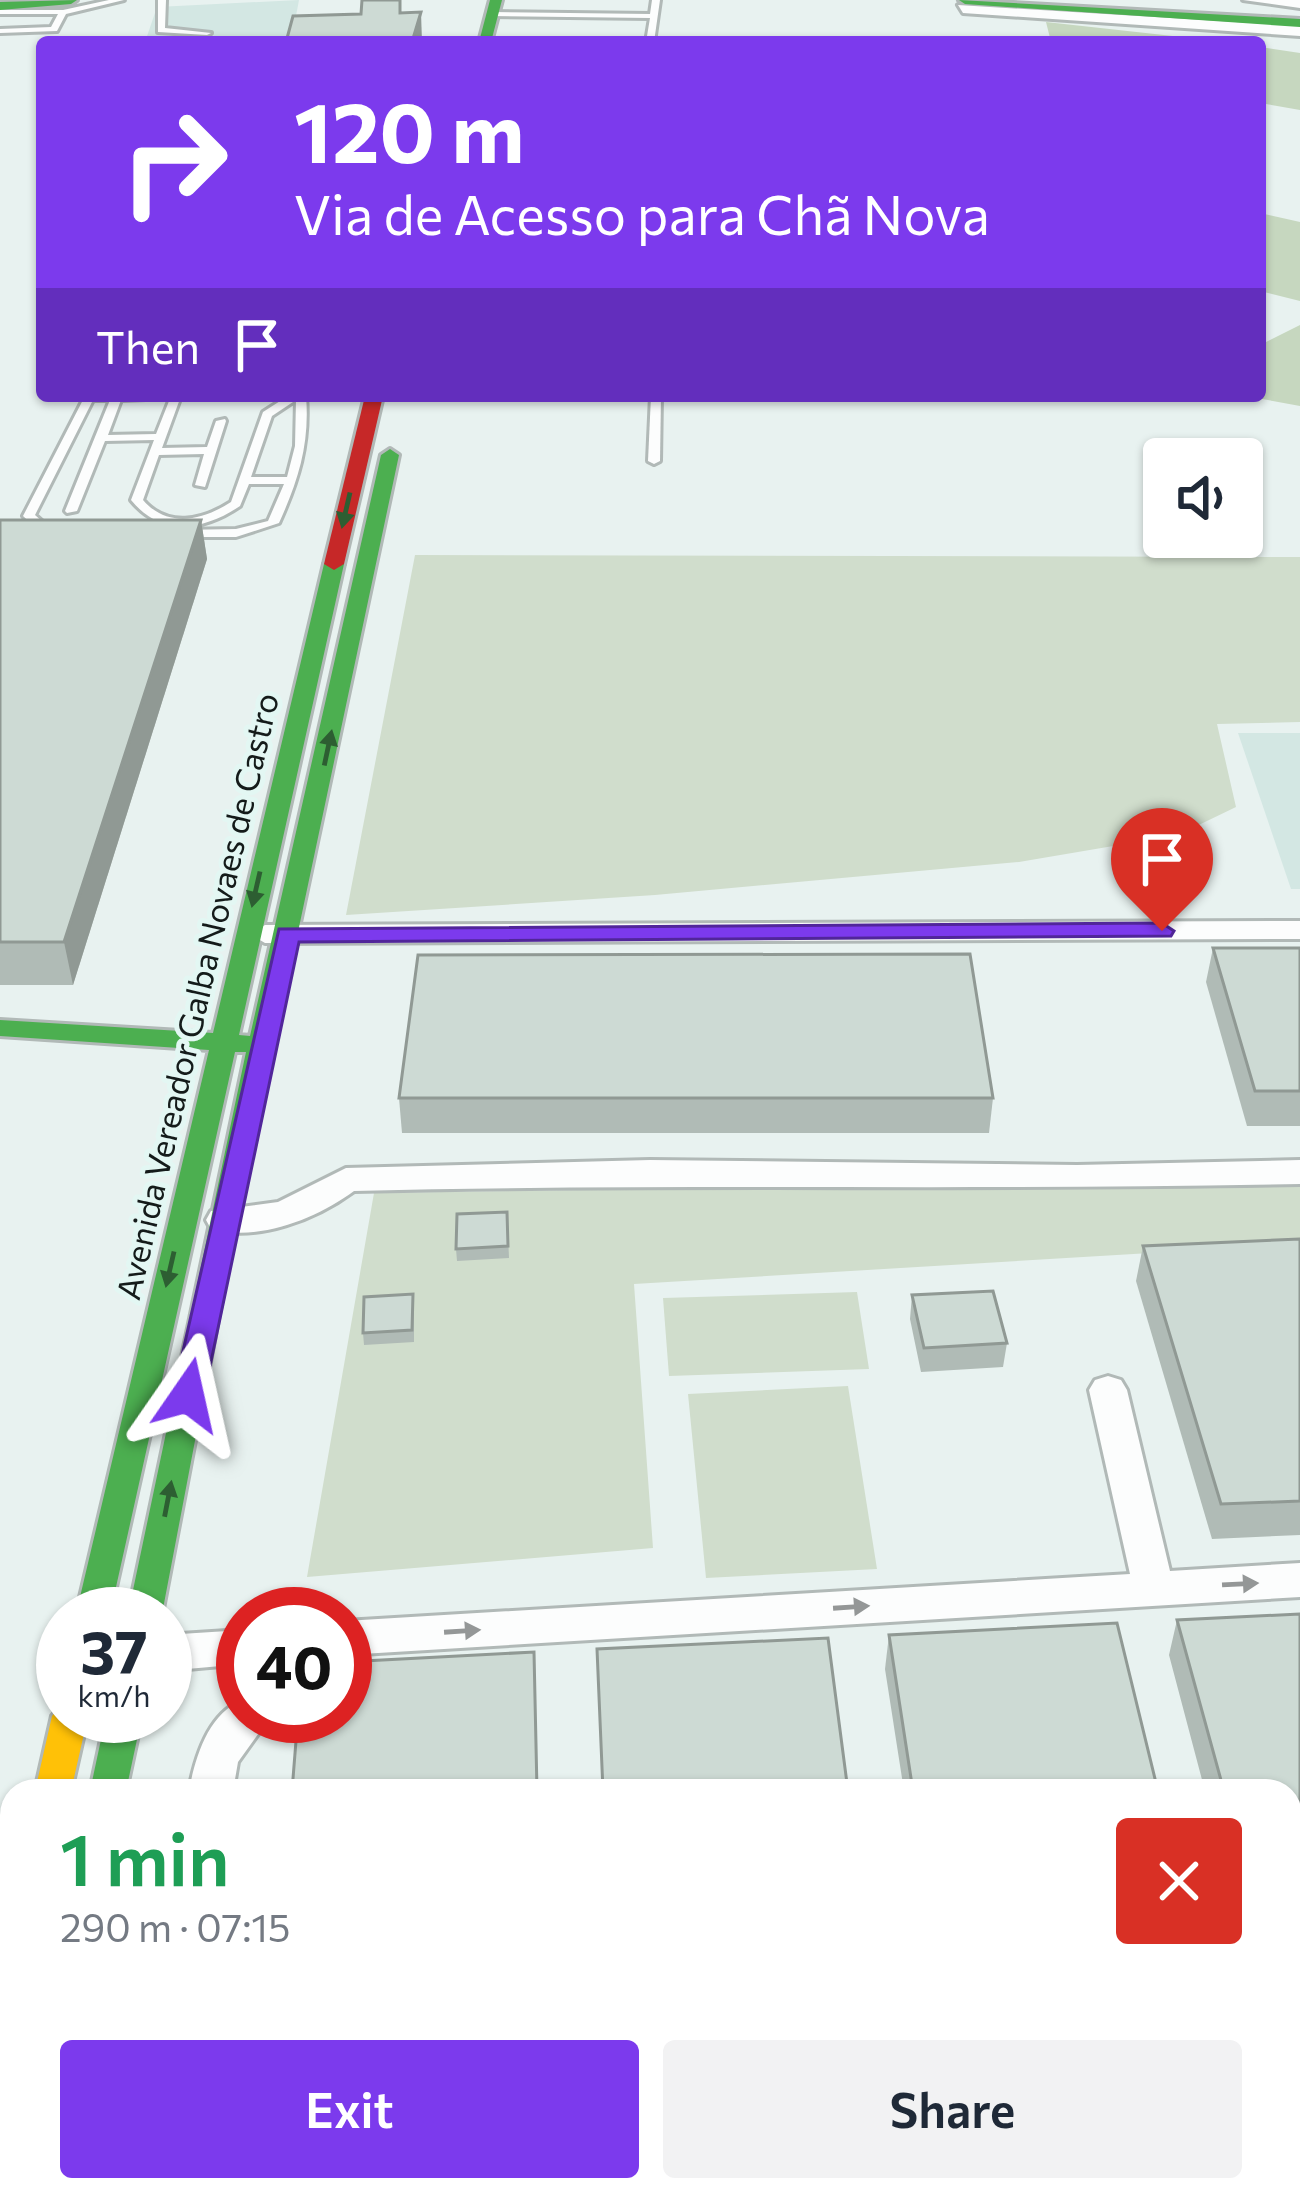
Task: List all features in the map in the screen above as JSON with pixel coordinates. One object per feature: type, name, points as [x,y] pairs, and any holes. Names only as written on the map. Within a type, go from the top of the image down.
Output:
[{"type":"main road","points":[[964,4],[1300,7]]},
{"type":"main road","points":[[467,36],[486,5]]},
{"type":"main road","points":[[485,36],[486,5]]},
{"type":"main road","points":[[0,9],[67,6]]},
{"type":"main road","points":[[1153,6],[1300,27]]},
{"type":"main road","name":"Avenida Vereador Galba Novaes de Castro","points":[[99,1587],[245,933],[373,402]]},
{"type":"main road","points":[[150,1587],[223,1220],[402,402]]},
{"type":"main road","points":[[0,1028],[263,1045]]},
{"type":"main road","points":[[56,1779],[64,1743]]},
{"type":"main road","points":[[111,1779],[118,1743]]},
{"type":"street","points":[[1250,0],[1300,7]]},
{"type":"street","points":[[964,4],[1009,19],[1300,27]]},
{"type":"street","points":[[245,933],[1300,930]]},
{"type":"street","points":[[223,1220],[265,1221],[316,1203],[346,1180],[650,1172],[1077,1177],[1300,1172]]},
{"type":"street","points":[[1108,1390],[1154,1588]]},
{"type":"street","points":[[372,1636],[1300,1580]]},
{"type":"street","points":[[213,1779],[218,1755],[228,1743]]},
{"type":"lane","points":[[0,31],[59,27],[67,6],[120,0]]},
{"type":"lane","points":[[163,0],[161,30],[207,33]]},
{"type":"lane","points":[[602,15],[603,0]]},
{"type":"lane","points":[[651,36],[656,0]]},
{"type":"lane","points":[[486,5],[653,16]]},
{"type":"lane","points":[[1153,6],[1188,24]]},
{"type":"lane","points":[[60,536],[37,528],[29,516],[87,402]]},
{"type":"lane","points":[[71,511],[115,402]]},
{"type":"lane","points":[[174,402],[137,500],[160,519],[198,524],[236,504],[267,414],[288,402]]},
{"type":"lane","points":[[148,535],[260,530],[273,524],[293,481],[305,430],[299,402]]},
{"type":"lane","points":[[654,461],[656,402]]},
{"type":"lane","points":[[201,485],[221,421]]},
{"type":"lane","points":[[101,438],[162,437]]},
{"type":"lane","points":[[157,452],[211,450]]},
{"type":"lane","points":[[243,480],[293,481]]},
{"type":"shaded area","points":[[299,0],[292,36],[147,36],[157,7]]},
{"type":"shaded area","points":[[1238,733],[1300,733],[1300,889],[1291,889]]},
{"type":"green space","points":[[1046,22],[1173,36],[1050,36]]},
{"type":"green space","points":[[1266,48],[1300,53],[1300,110],[1266,104]]},
{"type":"green space","points":[[1266,214],[1300,222],[1300,301],[1266,292]]},
{"type":"green space","points":[[1300,325],[1300,406],[1266,400],[1266,342]]},
{"type":"green space","points":[[415,555],[1300,557],[1300,722],[1217,724],[1236,807],[1178,835],[1019,862],[655,895],[346,915]]},
{"type":"green space","points":[[1300,1180],[1300,1244],[634,1284],[653,1548],[307,1577],[374,1193]]},
{"type":"green space","points":[[857,1292],[869,1369],[669,1376],[663,1298]]},
{"type":"green space","points":[[848,1386],[877,1569],[706,1578],[688,1394]]},
{"type":"building","points":[[362,0],[400,0],[400,13],[421,12],[414,36],[288,36],[293,16],[361,14]]},
{"type":"building","points":[[0,520],[201,520],[64,942],[0,942]]},
{"type":"building","points":[[1213,948],[1300,948],[1300,1091],[1255,1091]]},
{"type":"building","points":[[970,954],[993,1098],[399,1098],[418,955]]},
{"type":"building","points":[[507,1212],[508,1246],[456,1249],[457,1214]]},
{"type":"building","points":[[1300,1239],[1300,1501],[1221,1504],[1143,1246]]},
{"type":"building","points":[[993,1291],[1007,1343],[924,1348],[912,1295]]},
{"type":"building","points":[[413,1294],[412,1330],[363,1333],[364,1297]]},
{"type":"building","points":[[1300,1614],[1300,1779],[1221,1779],[1177,1620]]},
{"type":"building","points":[[1117,1623],[1155,1779],[911,1779],[889,1635]]},
{"type":"building","points":[[828,1638],[846,1779],[602,1779],[597,1649]]},
{"type":"building","points":[[534,1652],[537,1779],[293,1779],[296,1743],[372,1743],[372,1661]]},
{"type":"traffic: fast","points":[[0,6],[71,0]]},
{"type":"traffic: fast","points":[[487,36],[496,0]]},
{"type":"traffic: fast","points":[[965,0],[1300,23]]},
{"type":"traffic: fast","points":[[150,1587],[223,1220],[390,455]]},
{"type":"traffic: fast","points":[[99,1587],[334,564]]},
{"type":"traffic: fast","points":[[0,1028],[248,1044]]},
{"type":"traffic: fast","points":[[111,1779],[118,1743]]},
{"type":"traffic: slow","points":[[56,1779],[64,1743]]},
{"type":"traffic: jam","points":[[334,564],[373,402]]},
{"type":"route","points":[[188,1395],[288,934],[1162,931]]}]
